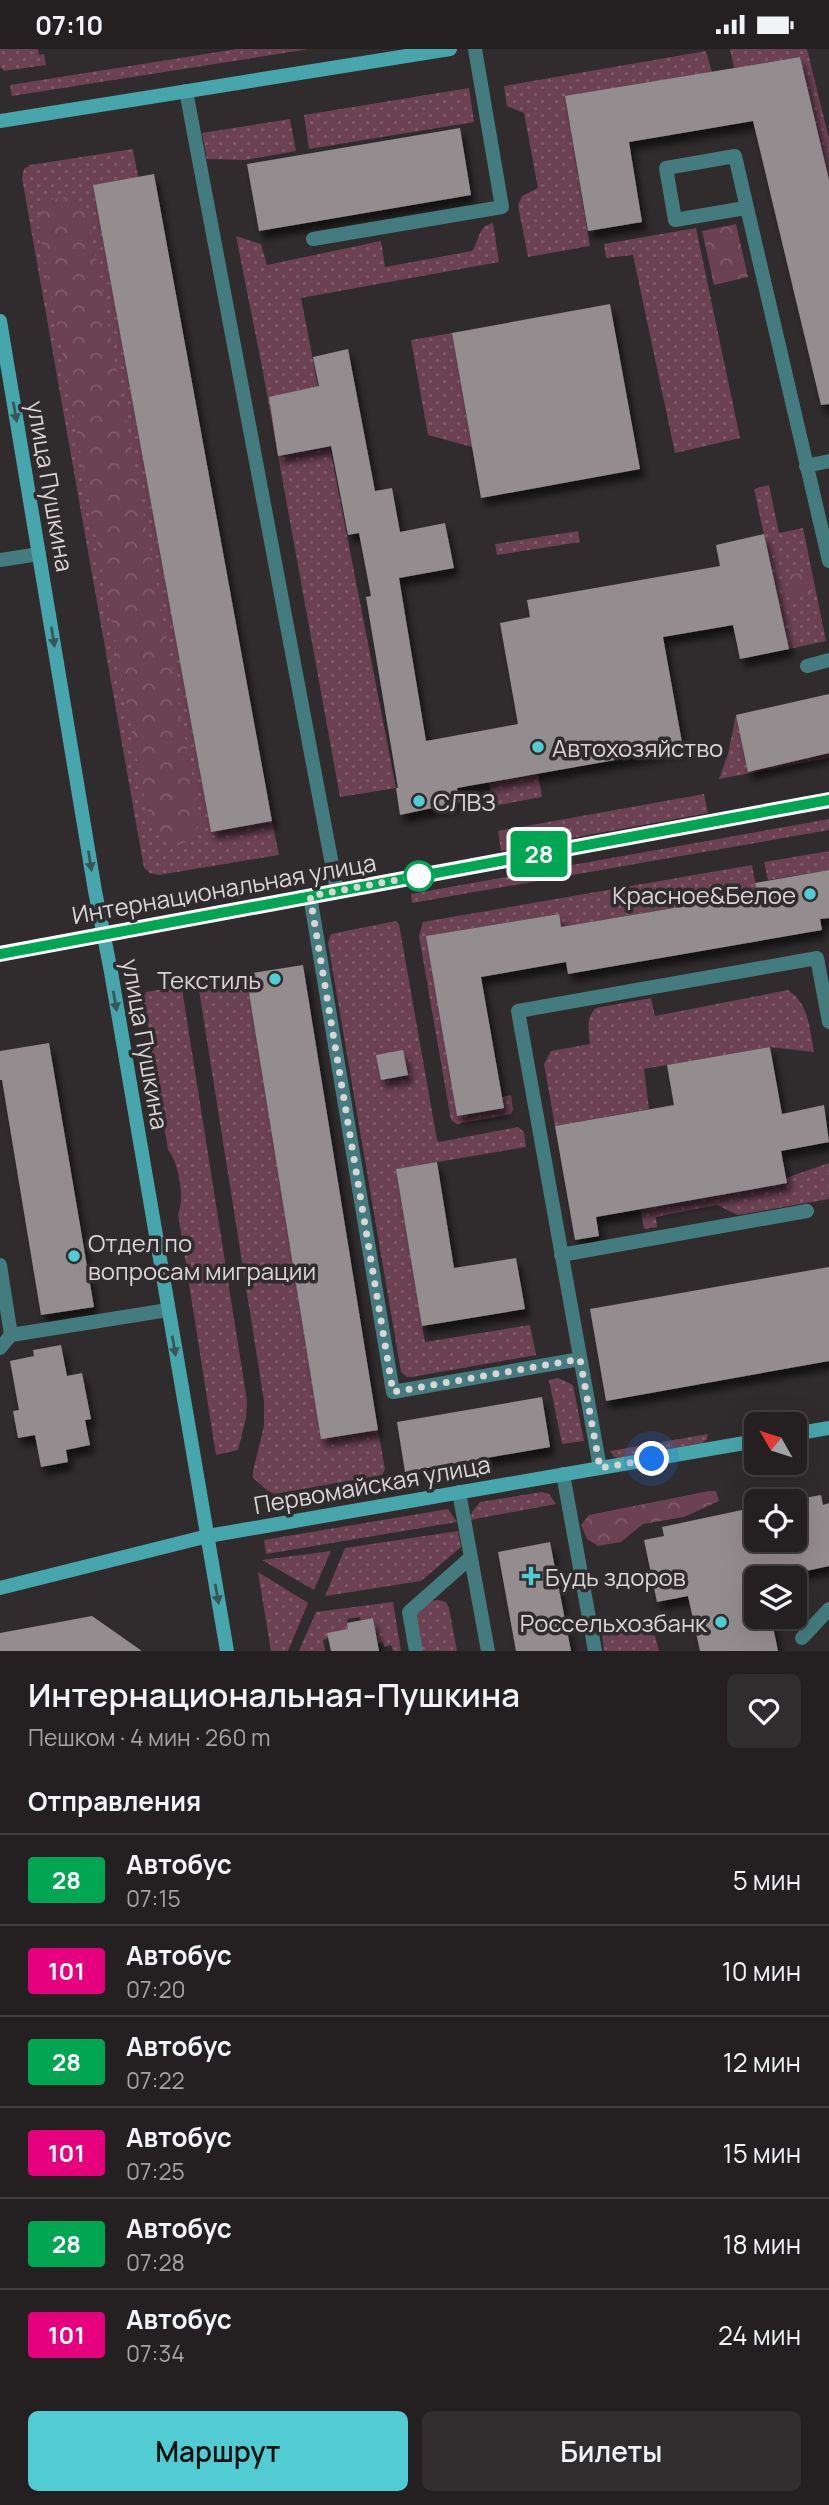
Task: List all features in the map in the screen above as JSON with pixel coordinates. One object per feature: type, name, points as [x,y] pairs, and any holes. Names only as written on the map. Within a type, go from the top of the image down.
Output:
[{"type":"street","points":[[0,121],[408,52],[450,49]]},
{"type":"street","name":"улица Пушкина","points":[[0,321],[228,1651]]},
{"type":"street","name":"Интернациональная улица","points":[[0,954],[829,800]]},
{"type":"street","points":[[807,1432],[829,1428]]},
{"type":"street","name":"Первомайская улица","points":[[0,1588],[208,1536],[744,1443]]},
{"type":"lane","points":[[313,239],[502,207],[475,49]]},
{"type":"lane","points":[[186,91],[337,891]]},
{"type":"lane","points":[[746,208],[675,220],[666,168],[735,156],[829,561]]},
{"type":"lane","points":[[806,466],[829,461]]},
{"type":"lane","points":[[0,560],[39,554]]},
{"type":"lane","points":[[807,666],[829,660]]},
{"type":"lane","points":[[310,896],[393,1392],[580,1359]]},
{"type":"lane","points":[[600,1468],[518,1010],[817,958],[829,1022]]},
{"type":"lane","points":[[561,1255],[807,1210]]},
{"type":"lane","points":[[0,1265],[11,1335]]},
{"type":"lane","points":[[0,1349],[11,1335],[168,1310]]},
{"type":"lane","points":[[563,1474],[595,1651]]},
{"type":"lane","points":[[459,1492],[488,1651]]},
{"type":"lane","points":[[416,1651],[409,1612],[470,1558]]},
{"type":"lane","points":[[802,1638],[829,1609]]},
{"type":"green space","points":[[0,49],[38,49],[39,55],[44,54],[46,65],[4,71],[0,67]]},
{"type":"green space","points":[[237,49],[309,49],[12,96],[10,85]]},
{"type":"green space","points":[[730,49],[807,49],[829,139],[829,180],[800,57],[734,68]]},
{"type":"green space","points":[[706,51],[712,72],[565,97],[590,246],[528,257],[518,205],[522,196],[538,188],[524,113],[507,106],[504,86]]},
{"type":"green space","points":[[469,88],[474,122],[309,149],[304,115]]},
{"type":"green space","points":[[290,119],[296,151],[245,160],[207,159],[202,133]]},
{"type":"green space","points":[[133,149],[138,177],[93,185],[211,832],[272,821],[279,855],[159,875],[144,868],[22,178],[24,169],[30,165]]},
{"type":"green space","points":[[64,197],[88,215],[201,823],[182,844],[158,833],[144,797],[37,218],[48,200]]},
{"type":"green space","points":[[493,223],[499,262],[301,298],[396,788],[340,797],[236,236],[261,244],[267,265],[381,241],[385,267],[472,251],[484,227]]},
{"type":"green space","points":[[736,224],[748,277],[714,285],[702,231]]},
{"type":"green space","points":[[696,228],[740,438],[675,453],[633,255],[606,258],[604,244]]},
{"type":"green space","points":[[452,333],[472,447],[428,435],[411,340]]},
{"type":"green space","points":[[769,485],[779,533],[803,528],[826,641],[789,649],[754,489]]},
{"type":"green space","points":[[578,531],[580,542],[497,555],[495,544]]},
{"type":"green space","points":[[809,571],[813,594],[790,598],[786,575]]},
{"type":"green space","points":[[736,715],[749,772],[829,753],[829,758],[719,779],[728,754]]},
{"type":"green space","points":[[526,771],[527,776],[538,774],[542,797],[493,806],[489,783],[506,780],[506,775]]},
{"type":"green space","points":[[704,794],[708,813],[501,851],[498,831]]},
{"type":"green space","points":[[829,819],[829,830],[412,903],[411,894]]},
{"type":"green space","points":[[829,851],[829,870],[768,880],[764,862]]},
{"type":"green space","points":[[752,865],[757,894],[561,927],[558,914],[427,936],[457,1116],[503,1108],[502,1097],[511,1095],[513,1110],[511,1114],[457,1124],[451,1120],[419,936],[423,922]]},
{"type":"green space","points":[[396,921],[399,924],[437,1140],[439,1142],[518,1127],[524,1132],[526,1147],[396,1169],[425,1342],[530,1325],[536,1355],[412,1377],[401,1372],[328,943],[331,934]]},
{"type":"green space","points":[[246,974],[321,1438],[378,1430],[385,1469],[382,1475],[275,1494],[253,1478],[264,1426],[264,1401],[199,990],[205,981]]},
{"type":"green space","points":[[177,987],[182,989],[247,1401],[238,1450],[216,1455],[178,1214],[181,1200],[180,1181],[168,1150],[143,997],[146,992]]},
{"type":"green space","points":[[788,990],[805,1010],[814,1052],[770,1047],[644,1069],[649,1109],[555,1126],[544,1064],[551,1051],[590,1044],[589,1021],[596,1008],[651,998],[655,1016]]},
{"type":"green space","points":[[829,1163],[829,1199],[738,1215],[717,1205],[656,1217],[657,1227],[644,1229],[640,1209],[786,1183],[786,1178]]},
{"type":"green space","points":[[558,1378],[573,1385],[584,1441],[562,1444],[549,1380]]},
{"type":"green space","points":[[708,1434],[702,1443],[618,1458],[610,1451]]},
{"type":"green space","points":[[716,1491],[719,1501],[684,1517],[643,1524],[621,1542],[598,1546],[587,1539],[581,1525],[589,1515]]},
{"type":"green space","points":[[542,1492],[549,1494],[556,1504],[470,1520],[472,1512],[480,1502]]},
{"type":"green space","points":[[448,1509],[457,1522],[266,1554],[264,1540]]},
{"type":"green space","points":[[458,1531],[461,1547],[421,1581],[325,1596],[345,1548]]},
{"type":"green space","points":[[331,1551],[314,1590],[262,1560]]},
{"type":"green space","points":[[258,1572],[308,1603],[288,1651],[271,1651]]},
{"type":"green space","points":[[428,1601],[446,1602],[449,1608],[457,1651],[422,1651],[415,1614]]},
{"type":"green space","points":[[393,1602],[401,1651],[393,1651],[391,1645],[384,1647],[383,1642],[378,1643],[373,1618],[361,1620],[360,1617],[347,1619],[348,1629],[323,1640],[325,1651],[299,1651],[316,1612]]},
{"type":"green space","points":[[600,1618],[655,1636],[659,1651],[604,1651]]},
{"type":"building","points":[[800,57],[829,180],[829,404],[821,405],[753,121],[629,142],[642,222],[588,231],[565,96]]},
{"type":"building","points":[[460,128],[471,195],[259,231],[247,164]]},
{"type":"building","points":[[154,174],[272,821],[211,832],[93,185]]},
{"type":"building","points":[[610,304],[640,469],[481,498],[452,333]]},
{"type":"building","points":[[348,349],[375,491],[392,488],[400,532],[445,523],[454,568],[399,578],[426,741],[518,724],[500,623],[530,617],[527,600],[720,566],[716,545],[764,534],[789,649],[740,659],[733,625],[663,637],[683,748],[457,788],[460,802],[400,815],[398,788],[366,597],[371,596],[359,533],[348,535],[331,446],[278,456],[269,397],[319,386],[313,357]]},
{"type":"building","points":[[829,694],[829,753],[748,772],[736,715]]},
{"type":"building","points":[[829,870],[829,918],[820,919],[822,930],[568,974],[566,962],[481,977],[504,1108],[457,1116],[426,936],[559,914],[561,927],[757,894],[755,883]]},
{"type":"building","points":[[303,965],[378,1430],[321,1439],[246,974]]},
{"type":"building","points":[[49,1043],[94,1307],[41,1315],[0,1080],[0,1051]]},
{"type":"building","points":[[770,1047],[782,1114],[824,1105],[829,1142],[781,1151],[787,1183],[596,1217],[599,1236],[575,1240],[555,1126],[674,1105],[667,1065]]},
{"type":"building","points":[[403,1050],[408,1075],[381,1080],[376,1055]]},
{"type":"building","points":[[437,1162],[454,1268],[516,1258],[525,1309],[422,1326],[396,1169]]},
{"type":"building","points":[[829,1267],[829,1361],[606,1401],[590,1309]]},
{"type":"building","points":[[61,1345],[67,1376],[82,1373],[91,1419],[85,1420],[90,1445],[66,1450],[68,1462],[41,1467],[35,1435],[18,1438],[13,1411],[19,1410],[10,1361],[34,1356],[33,1350]]},
{"type":"building","points":[[542,1397],[550,1447],[405,1472],[397,1422]]},
{"type":"building","points":[[821,1495],[823,1505],[829,1503],[829,1566],[807,1571],[807,1566],[744,1566],[744,1629],[773,1629],[778,1651],[700,1651],[688,1596],[657,1602],[644,1540],[664,1536],[662,1527],[744,1510],[744,1552],[807,1552],[807,1498]]},
{"type":"building","points":[[550,1542],[571,1651],[516,1651],[498,1552]]},
{"type":"building","points":[[92,1616],[142,1651],[0,1651],[0,1633]]},
{"type":"building","points":[[373,1618],[379,1651],[331,1651],[327,1633],[348,1629],[347,1623]]},
{"type":"bus line","name":"28","points":[[0,954],[829,800]]},
{"type":"place","name":"Автохозяйство","points":[[538,747]]},
{"type":"place","name":"СЛВЗ","points":[[419,801]]},
{"type":"place","name":"Красное&Белое","points":[[810,894]]},
{"type":"place","name":"Текстиль","points":[[275,979]]},
{"type":"place","name":"Отдел по вопросам миграции","points":[[74,1256]]},
{"type":"place","name":"Будь здоров","points":[[531,1576]]},
{"type":"place","name":"Россельхозбанк","points":[[721,1622]]},
{"type":"route","points":[[419,876],[310,896],[393,1392],[580,1359],[600,1468],[652,1459]]}]
